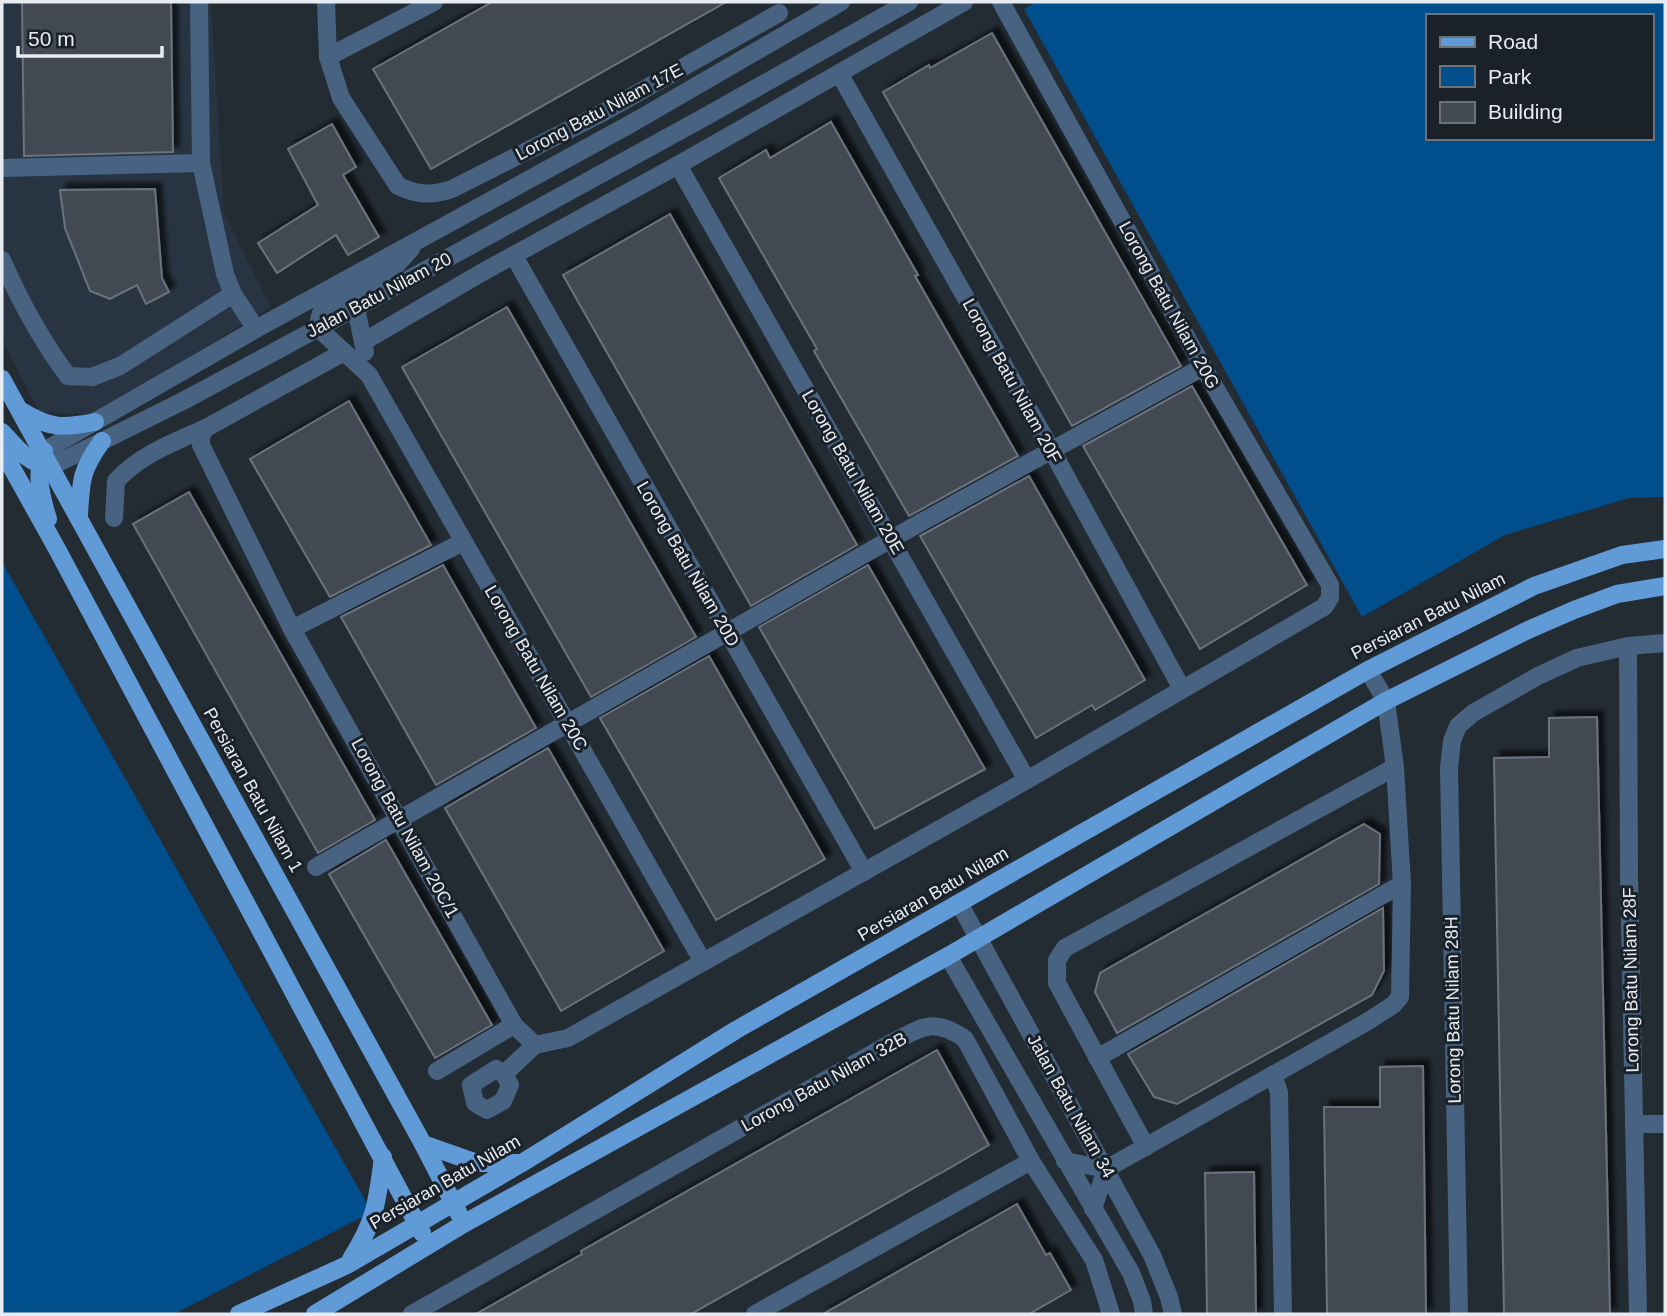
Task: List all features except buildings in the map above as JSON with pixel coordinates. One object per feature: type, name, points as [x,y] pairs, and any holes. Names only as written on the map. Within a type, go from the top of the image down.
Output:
[{"type":"main road","name":"Persiaran Batu Nilam 1","points":[[2,379],[424,1144],[452,1204],[465,1223]]},
{"type":"main road","points":[[20,411],[42,424],[72,427],[95,422]]},
{"type":"main road","points":[[2,432],[13,444],[45,461],[39,485],[57,550]]},
{"type":"main road","points":[[79,515],[83,473],[87,461],[102,441]]},
{"type":"main road","points":[[2,450],[383,1157],[416,1224],[430,1245]]},
{"type":"main road","name":"Persiaran Batu Nilam","points":[[239,1314],[347,1265],[522,1163],[736,1030],[1368,670],[1534,586],[1622,555],[1665,549]]},
{"type":"main road","points":[[315,1314],[465,1223],[948,956],[1386,701],[1574,610],[1617,594],[1665,586]]},
{"type":"main road","points":[[424,1144],[477,1163],[522,1163]]},
{"type":"main road","points":[[347,1265],[372,1223],[383,1157]]},
{"type":"street","points":[[199,2],[201,163],[225,274],[233,294],[256,329]]},
{"type":"street","points":[[326,2],[328,57],[434,2]]},
{"type":"street","name":"Jalan Batu Nilam 20","points":[[45,461],[95,422],[256,329],[634,122],[841,2]]},
{"type":"street","name":"Jalan Batu Nilam 20","points":[[45,461],[102,441],[183,401],[703,118],[909,2]]},
{"type":"street","points":[[363,342],[964,2]]},
{"type":"street","name":"Lorong Batu Nilam 20G","points":[[1001,2],[1203,367],[1330,585],[1330,598],[1324,607],[1182,690]]},
{"type":"street","points":[[776,7],[791,29]]},
{"type":"street","name":"Lorong Batu Nilam 17E","points":[[328,57],[341,98],[398,186],[414,193],[433,195],[452,189],[604,112],[776,7]]},
{"type":"street","name":"Lorong Batu Nilam 20F","points":[[839,74],[1051,449],[1182,690]]},
{"type":"street","name":"Jalan Batu Nilam 20","points":[[634,122],[651,124],[696,100],[703,107],[703,118]]},
{"type":"street","points":[[2,168],[201,163]]},
{"type":"street","name":"Lorong Batu Nilam 20E","points":[[678,165],[1027,780]]},
{"type":"street","points":[[369,375],[317,327],[321,313],[389,273],[410,253],[414,243]]},
{"type":"street","name":"Lorong Batu Nilam 20D","points":[[514,256],[864,872]]},
{"type":"street","points":[[2,260],[46,346],[68,376],[92,377],[120,366],[233,294]]},
{"type":"street","points":[[356,308],[369,375]]},
{"type":"street","points":[[114,518],[116,481],[131,466],[152,452],[203,432],[344,352]]},
{"type":"street","points":[[316,867],[891,539],[1203,367]]},
{"type":"street","name":"Lorong Batu Nilam 20C","points":[[369,375],[702,962]]},
{"type":"street","name":"Lorong Batu Nilam 20C/1","points":[[203,432],[201,445],[292,629],[514,1025],[535,1045]]},
{"type":"street","points":[[292,629],[463,542]]},
{"type":"street","points":[[1628,646],[1665,643]]},
{"type":"street","name":"Lorong Batu Nilam 28H","points":[[1459,1314],[1449,768],[1452,741],[1458,726],[1473,713],[1538,676],[1577,658],[1628,646]]},
{"type":"street","name":"Lorong Batu Nilam 28F","points":[[1628,646],[1629,875],[1638,1314]]},
{"type":"street","points":[[1065,1161],[1106,1169],[1365,1023],[1393,1005],[1400,997],[1402,884],[1395,766],[1386,701],[1368,670]]},
{"type":"street","points":[[505,1074],[535,1045],[568,1038],[1182,690]]},
{"type":"street","points":[[1146,1147],[1057,984],[1057,960],[1065,948],[1395,766]]},
{"type":"street","points":[[1097,1058],[1402,884]]},
{"type":"street","name":"Jalan Batu Nilam 34","points":[[959,903],[1152,1255],[1173,1314]]},
{"type":"street","name":"Jalan Batu Nilam 34","points":[[948,956],[1131,1273],[1144,1314]]},
{"type":"street","points":[[437,1071],[514,1025]]},
{"type":"street","name":"Lorong Batu Nilam 32B","points":[[412,1314],[924,1027],[947,1026],[965,1039],[1031,1161],[1094,1260],[1111,1314]]},
{"type":"street","points":[[1273,1074],[1279,1092],[1283,1314]]},
{"type":"street","points":[[1634,1124],[1665,1124]]},
{"type":"street","points":[[755,1314],[1031,1161]]},
{"type":"street","points":[[1093,1209],[1106,1169]]},
{"type":"shaded area","points":[[2,2],[211,2],[224,213],[271,307],[94,415],[39,412],[2,339]]},
{"type":"green space","points":[[1036,2],[1665,2],[1665,497],[1629,498],[1505,535],[1362,617],[1024,9]]},
{"type":"green space","points":[[2,562],[372,1212],[174,1314],[2,1314]]}]
